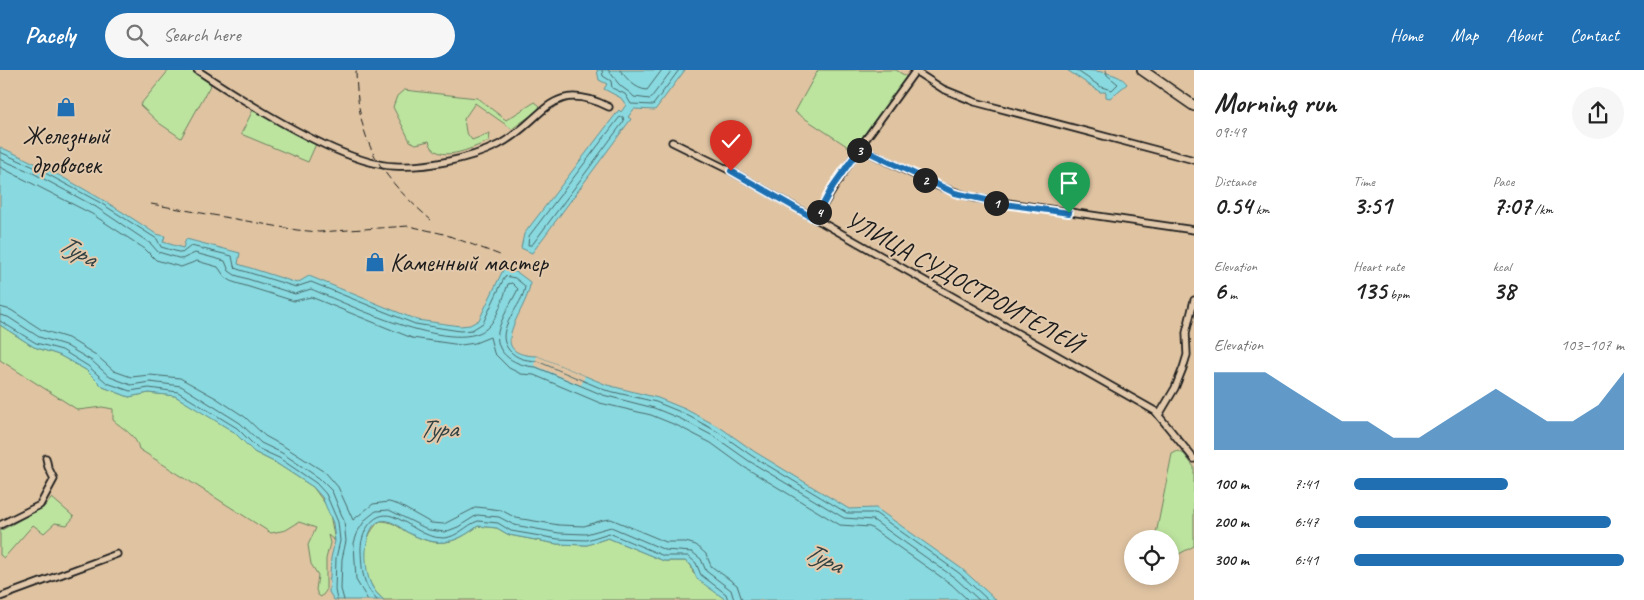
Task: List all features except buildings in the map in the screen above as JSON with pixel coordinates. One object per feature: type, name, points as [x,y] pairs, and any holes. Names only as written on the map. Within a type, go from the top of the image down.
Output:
[{"type":"main road","points":[[1142,70],[1194,106]]},
{"type":"street","points":[[197,70],[312,139],[377,164],[393,166],[435,165],[498,145],[546,106],[563,98],[579,96],[609,107]]},
{"type":"street","points":[[815,219],[833,186],[916,71],[943,89],[975,102],[1194,160]]},
{"type":"street","name":"УЛИЦА СУДОСТРОИТЕЛЕЙ","points":[[672,142],[731,171],[968,304],[1159,415],[1194,459]]},
{"type":"street","points":[[860,148],[936,185],[974,198],[1194,230]]},
{"type":"street","points":[[1159,415],[1175,388],[1187,355],[1186,334],[1194,300]]},
{"type":"street","points":[[0,525],[40,505],[44,500],[54,479],[46,458]]},
{"type":"street","points":[[0,597],[117,554]]},
{"type":"green space","points":[[169,70],[191,70],[211,84],[181,138],[159,123],[140,105]]},
{"type":"green space","points":[[818,70],[896,70],[907,77],[853,150],[795,112]]},
{"type":"green space","points":[[404,90],[477,98],[506,120],[535,102],[540,106],[537,111],[512,129],[475,103],[464,119],[466,132],[472,140],[490,133],[489,141],[464,151],[447,154],[439,153],[429,141],[416,144],[410,141],[393,107],[397,96]]},
{"type":"green space","points":[[254,108],[316,144],[308,162],[241,134]]},
{"type":"green space","points":[[0,325],[34,347],[59,355],[86,370],[103,387],[129,397],[149,393],[175,396],[234,432],[254,452],[276,463],[313,487],[329,509],[335,541],[328,535],[330,543],[326,559],[326,591],[321,597],[318,595],[316,590],[318,575],[311,564],[308,545],[316,528],[299,522],[286,530],[271,533],[139,449],[132,436],[113,420],[113,409],[102,407],[78,410],[0,360]]},
{"type":"green space","points":[[1178,451],[1184,454],[1194,467],[1194,546],[1179,554],[1179,530],[1157,530],[1172,454]]},
{"type":"green space","points":[[52,498],[74,517],[67,525],[55,523],[44,533],[33,525],[4,558],[0,555],[0,531],[45,506]]},
{"type":"green space","points":[[380,521],[396,525],[415,536],[434,542],[451,541],[478,526],[497,528],[509,535],[557,544],[587,545],[608,538],[664,561],[685,561],[691,565],[693,573],[726,600],[384,600],[376,593],[370,583],[365,561],[368,539]]},
{"type":"water","points":[[597,70],[685,70],[655,110],[634,109],[628,117],[631,119],[532,253],[521,248],[524,234],[619,110],[621,112],[626,105],[621,98],[604,89],[607,84],[599,80]]},
{"type":"water","points":[[1067,70],[1109,73],[1123,79],[1127,84],[1110,98],[1106,97],[1106,92],[1100,92]]},
{"type":"water","name":"Тура","points":[[0,147],[60,176],[118,209],[156,234],[165,236],[163,242],[183,248],[186,239],[240,253],[238,264],[297,283],[309,276],[417,320],[460,326],[470,325],[479,320],[504,268],[518,273],[530,282],[528,292],[512,328],[510,339],[512,348],[520,354],[537,356],[607,385],[658,398],[685,409],[721,428],[755,452],[849,509],[876,508],[962,569],[996,600],[726,600],[697,579],[691,565],[685,561],[664,561],[608,538],[587,545],[557,544],[509,535],[497,528],[478,526],[469,533],[452,541],[435,542],[417,537],[384,520],[373,526],[368,539],[366,554],[367,572],[370,582],[375,592],[384,600],[334,600],[329,592],[331,558],[335,541],[333,523],[322,497],[313,487],[276,463],[254,452],[234,432],[175,396],[149,393],[129,397],[103,387],[86,370],[59,355],[34,347],[0,325]]},
{"type":"pier","points":[[537,356],[585,376],[581,385],[534,365]]},
{"type":"railway","points":[[356,71],[361,118],[374,155],[397,187],[431,220]]},
{"type":"railway","points":[[151,204],[297,230],[319,232],[409,226],[444,234],[500,255]]},
{"type":"place","name":"Железный дровосек","points":[[66,107]]},
{"type":"place","name":"Каменный мастер","points":[[375,262]]},
{"type":"route","points":[[731,171],[815,219],[833,186],[860,148],[955,193],[1004,204],[1069,213]]}]
